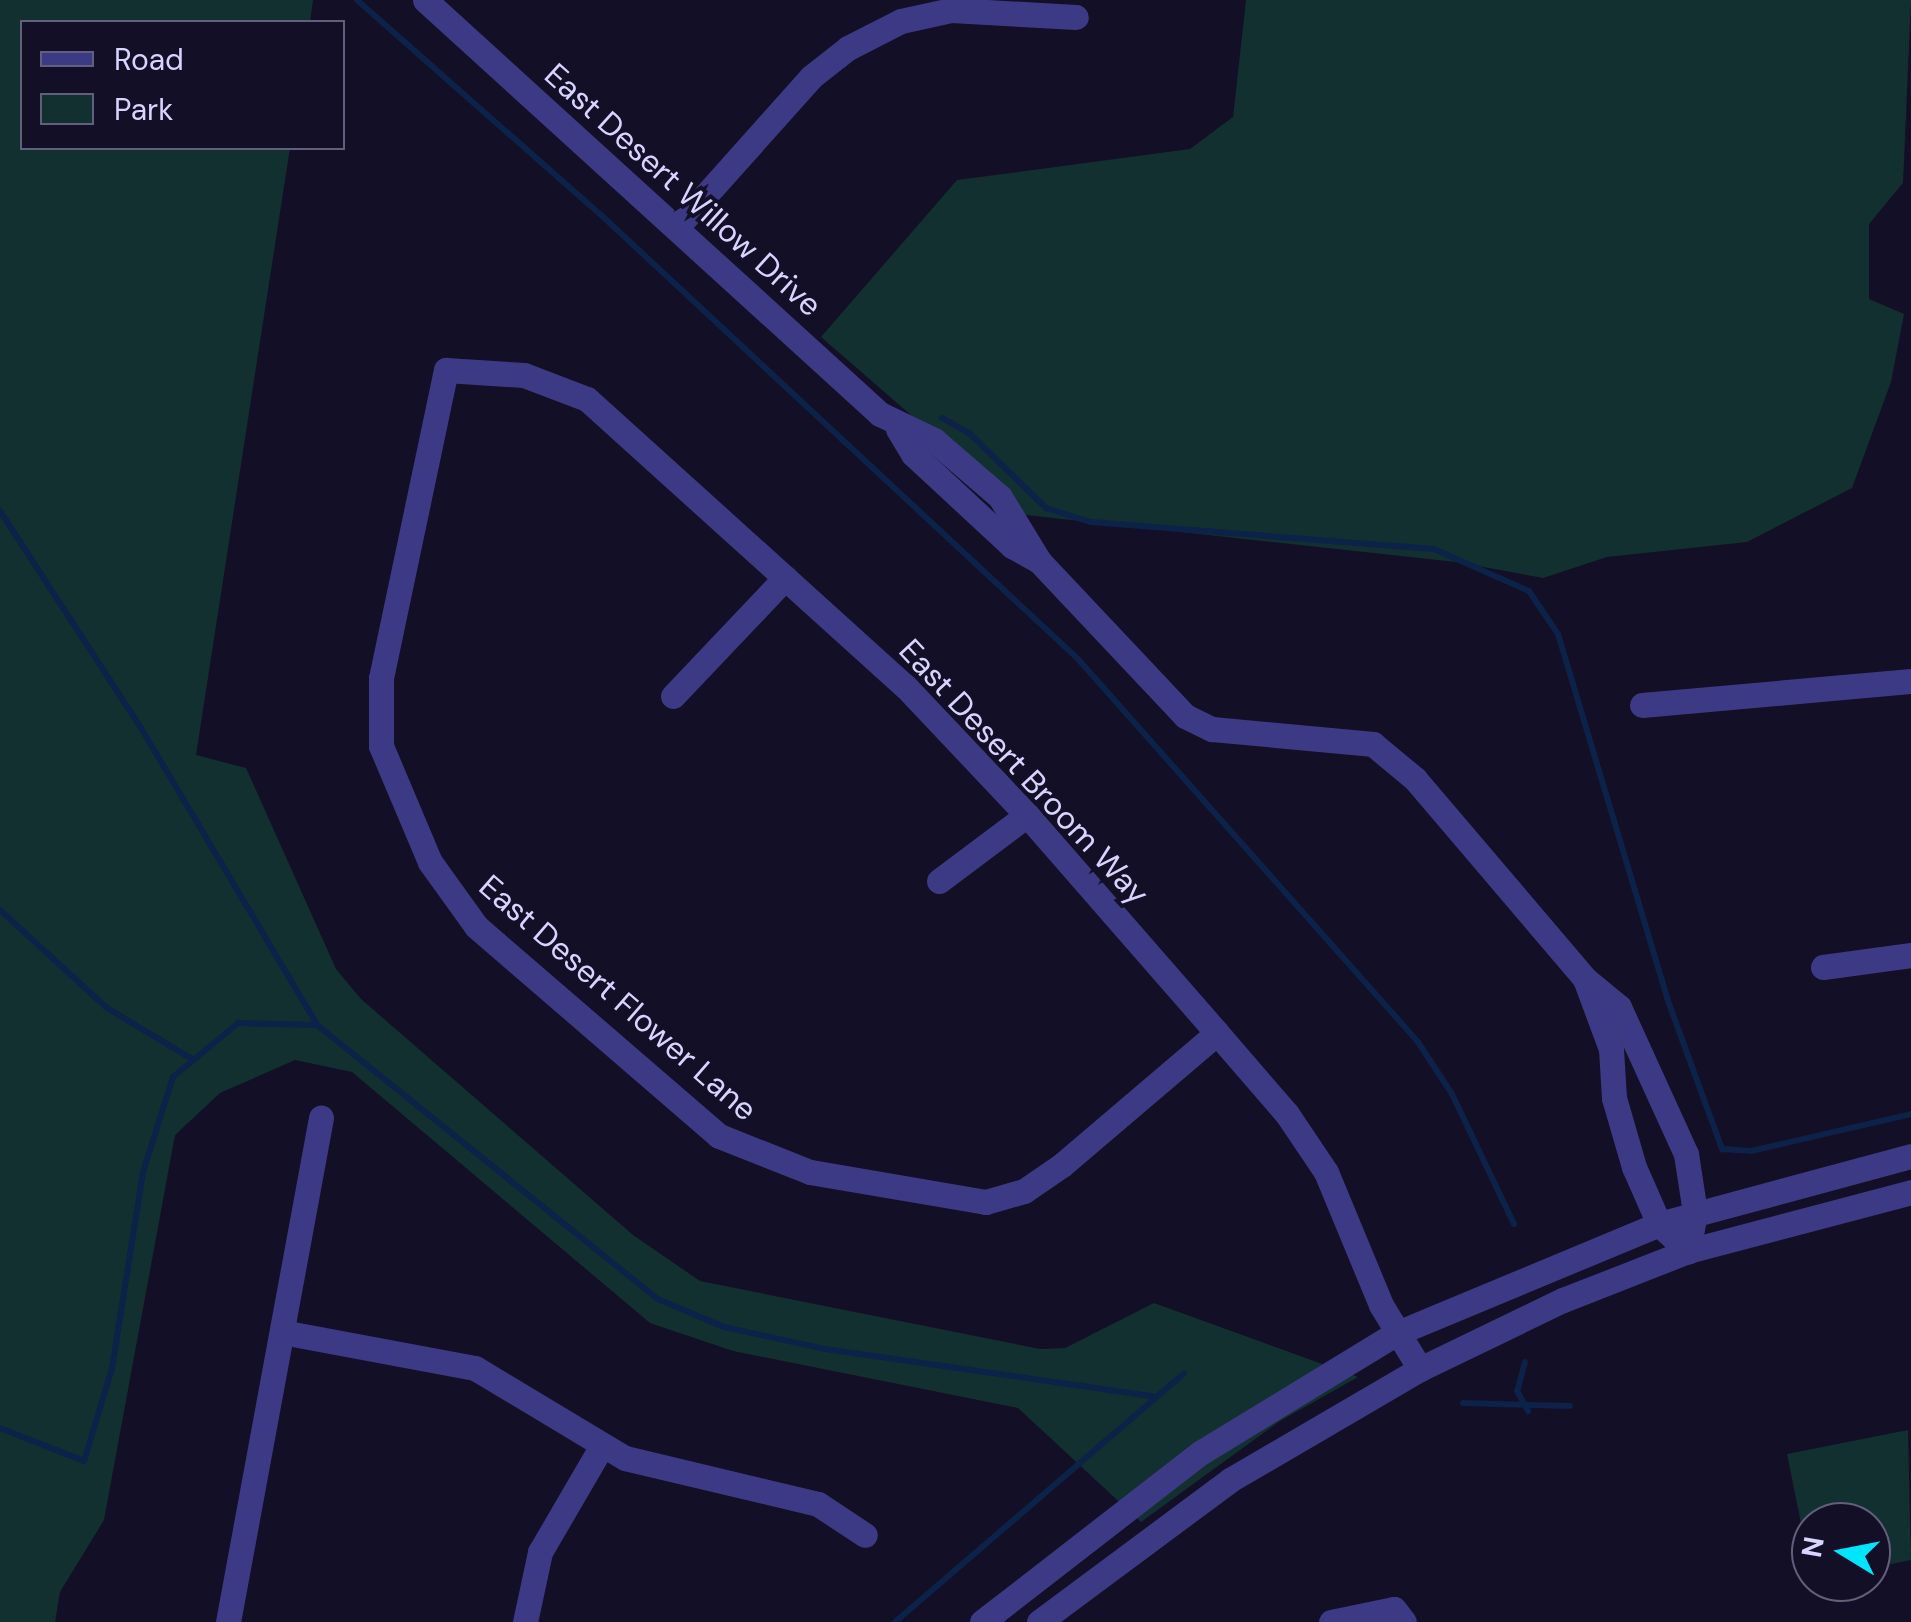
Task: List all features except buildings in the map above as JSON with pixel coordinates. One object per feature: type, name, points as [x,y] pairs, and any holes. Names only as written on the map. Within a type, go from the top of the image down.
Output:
[{"type":"street","name":"East Desert Willow Drive","points":[[425,0],[898,428],[913,454],[1012,546],[1039,561],[1185,716],[1212,728],[1377,735],[1585,979],[1620,1007],[1686,1154],[1694,1212],[1688,1252]]},
{"type":"street","points":[[678,226],[810,77],[848,48],[901,21],[951,10],[1076,16]]},
{"type":"street","name":"East Desert Broom Way","points":[[446,370],[524,375],[587,399],[905,686],[1027,815],[1216,1033],[1326,1172],[1395,1334],[1420,1369]]},
{"type":"street","name":"East Desert Flower Lane","points":[[446,370],[378,712],[381,746],[454,901],[719,1136],[810,1172],[986,1202],[1024,1190],[1062,1165],[1216,1033]]},
{"type":"street","points":[[673,696],[784,578]]},
{"type":"street","points":[[1642,705],[1911,681]]},
{"type":"street","points":[[939,882],[1027,815]]},
{"type":"street","points":[[1823,967],[1911,955]]},
{"type":"street","name":"East Desert Willow Drive","points":[[1585,979],[1611,1049],[1614,1098],[1634,1168],[1660,1224],[1688,1252]]},
{"type":"street","points":[[228,1622],[321,1118]]},
{"type":"street","points":[[982,1622],[1021,1587],[1200,1452],[1395,1334],[1694,1212],[1911,1156]]},
{"type":"street","points":[[1021,1587],[1046,1620],[1230,1480],[1420,1369],[1688,1252],[1911,1192]]},
{"type":"street","points":[[282,1332],[475,1368],[600,1448],[818,1504],[865,1535]]},
{"type":"street","points":[[525,1622],[540,1552],[600,1448]]},
{"type":"street","points":[[1331,1622],[1399,1616]]},
{"type":"green space","points":[[0,0],[313,0],[310,20],[20,20],[20,150],[290,150],[196,755],[246,768],[336,969],[361,999],[633,1235],[700,1281],[1040,1349],[1065,1348],[1154,1303],[1358,1377],[1280,1421],[1141,1522],[1018,1408],[733,1351],[650,1323],[352,1072],[295,1060],[220,1093],[175,1135],[104,1520],[60,1592],[55,1622],[0,1622]]},
{"type":"green space","points":[[1246,0],[1911,0],[1903,183],[1869,224],[1869,299],[1904,314],[1891,382],[1852,488],[1747,542],[1607,557],[1543,578],[1456,562],[1026,515],[821,337],[957,180],[1190,149],[1233,117]]},
{"type":"green space","points":[[1908,1430],[1911,1560],[1891,1564],[1891,1502],[1797,1502],[1787,1454]]},
{"type":"waterway","points":[[357,0],[600,214],[1078,659],[1418,1042],[1452,1094],[1514,1224]]},
{"type":"waterway","points":[[942,418],[969,433],[1046,508],[1090,522],[1434,549],[1529,591],[1558,634],[1667,998],[1722,1149],[1751,1151],[1911,1114]]},
{"type":"waterway","points":[[0,511],[141,728],[317,1025],[658,1299],[724,1327],[825,1349],[1153,1396]]},
{"type":"waterway","points":[[0,910],[107,1008],[194,1060]]},
{"type":"waterway","points":[[0,1428],[84,1461],[112,1368],[143,1172],[173,1077],[238,1023],[316,1025]]},
{"type":"waterway","points":[[1525,1362],[1517,1391],[1528,1411]]},
{"type":"waterway","points":[[895,1622],[1184,1373]]},
{"type":"waterway","points":[[1463,1403],[1570,1406]]}]
